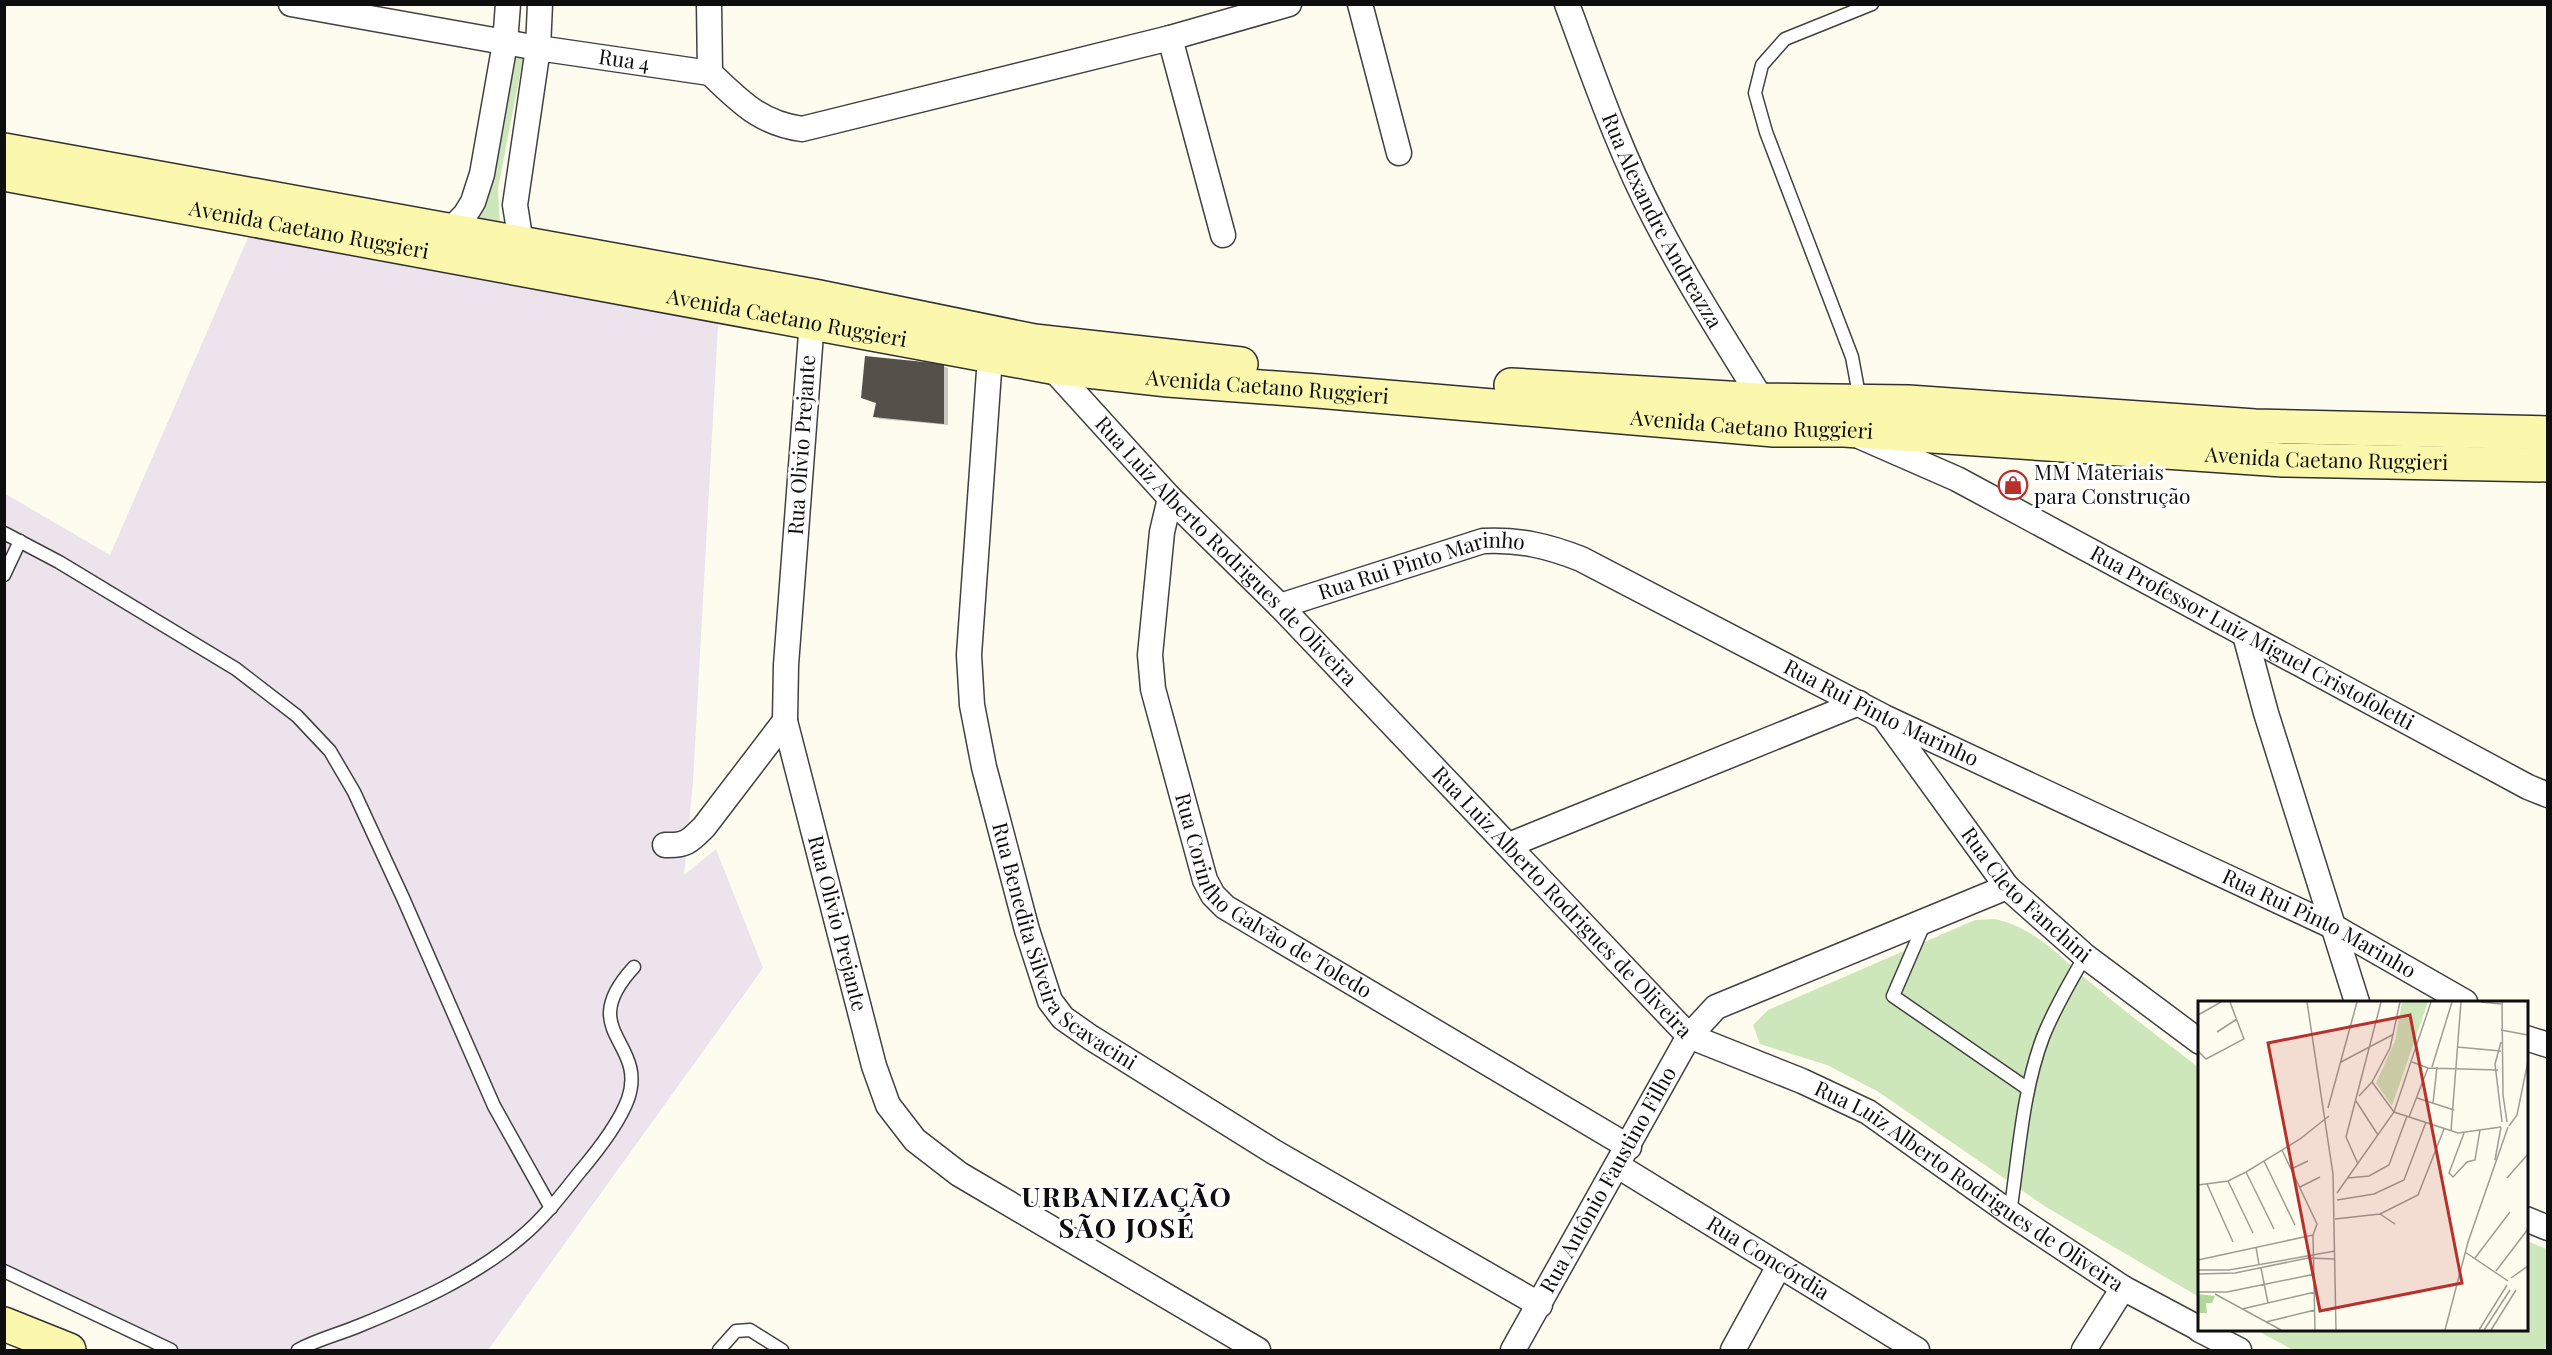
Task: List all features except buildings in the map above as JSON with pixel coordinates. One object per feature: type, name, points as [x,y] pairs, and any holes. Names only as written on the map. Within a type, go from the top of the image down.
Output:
[{"type":"main road","name":"Avenida Caetano Ruggieri","points":[[4,150],[521,243],[812,309],[990,357],[1051,367],[1168,380],[1774,430],[1844,430],[2283,460],[2547,465]]},
{"type":"main road","name":"Avenida Caetano Ruggieri","points":[[4,174],[812,309],[1034,341],[1148,354],[1510,385],[1762,400],[1908,402],[2255,426],[2547,433]]},
{"type":"main road","points":[[4,1324],[69,1350]]},
{"type":"street","name":"Rua 4","points":[[291,4],[343,9],[505,43],[710,73]]},
{"type":"street","points":[[450,230],[469,209],[482,174],[505,43],[508,4]]},
{"type":"street","points":[[521,243],[515,205],[538,48],[540,4]]},
{"type":"street","points":[[709,4],[710,73],[765,119],[786,127],[802,129],[1170,38],[1289,4]]},
{"type":"street","points":[[1360,4],[1399,153]]},
{"type":"street","name":"Rua Alexandre Andreazza","points":[[1567,4],[1612,126],[1654,218],[1699,299],[1762,400],[1774,430]]},
{"type":"street","points":[[1170,38],[1223,235]]},
{"type":"street","name":"Rua Olivio Prejante","points":[[812,309],[786,665],[785,721],[871,1055],[888,1106],[915,1140],[959,1174],[1258,1350]]},
{"type":"street","name":"Rua Benedita Silveira Scavacini","points":[[990,357],[969,655],[972,705],[984,767],[1024,919],[1050,1001],[1063,1018],[1090,1037],[1264,1146],[1540,1305]]},
{"type":"street","name":"Rua Luiz Alberto Rodrigues de Oliveira","points":[[1051,367],[1170,498],[1280,606],[1689,1036],[1802,1081],[1868,1112],[2010,1213],[2123,1288],[2198,1328]]},
{"type":"street","name":"Rua Professor Luiz Miguel Cristofoletti","points":[[1908,402],[1922,436],[1957,479]]},
{"type":"street","name":"Rua Professor Luiz Miguel Cristofoletti","points":[[1844,430],[1957,479],[2547,795]]},
{"type":"street","name":"Rua Corintho Galvão de Toledo","points":[[1170,498],[1162,532],[1150,655],[1153,689],[1205,880],[1214,895],[1225,907],[1623,1156]]},
{"type":"street","name":"Rua Rui Pinto Marinho","points":[[1280,606],[1483,541],[1507,539],[1548,546],[1581,559],[1884,717],[2334,927],[2462,1001]]},
{"type":"street","points":[[2245,635],[2265,713],[2357,1001]]},
{"type":"street","points":[[1509,845],[1859,703]]},
{"type":"street","name":"Rua Cleto Fanchini","points":[[1884,717],[2007,886],[2085,957],[2198,1041]]},
{"type":"street","points":[[664,845],[681,846],[698,833],[785,721]]},
{"type":"street","name":"Rua Antônio Faustino Filho","points":[[1513,1350],[1689,1036],[1716,1007],[2007,886]]},
{"type":"street","points":[[2528,1039],[2547,1045]]},
{"type":"street","name":"Rua Concórdia","points":[[1623,1156],[1779,1266],[1917,1350]]},
{"type":"street","points":[[2528,1220],[2547,1228]]},
{"type":"street","points":[[1733,1350],[1779,1266]]},
{"type":"street","points":[[2084,1350],[2123,1288]]},
{"type":"street","name":"Rua Luiz Alberto Rodrigues de Oliveira","points":[[2204,1331],[2239,1350]]},
{"type":"lane","points":[[1860,401],[1852,357],[1766,132],[1755,93],[1762,65],[1785,39],[1872,4]]},
{"type":"lane","points":[[4,533],[59,562],[236,669],[297,716],[330,751],[354,792],[403,898],[494,1106],[551,1208]]},
{"type":"lane","points":[[4,575],[20,541]]},
{"type":"lane","points":[[1925,920],[1893,996],[2028,1089]]},
{"type":"lane","points":[[2010,1213],[2028,1089],[2043,1037],[2085,957]]},
{"type":"lane","points":[[298,1350],[312,1342],[360,1326],[462,1278],[519,1239],[551,1208],[598,1149],[627,1102],[633,1082],[629,1064],[611,1025],[609,1007],[621,981],[634,967]]},
{"type":"lane","points":[[4,1271],[171,1350]]},
{"type":"lane","points":[[719,1350],[736,1331],[750,1330],[782,1350]]},
{"type":"shaded area","points":[[250,233],[719,308],[693,782],[684,875],[716,849],[763,968],[488,1350],[160,1350],[102,1326],[5,1280],[4,493],[110,555]]},
{"type":"green space","points":[[518,54],[523,59],[498,188],[500,227],[475,223],[485,204],[514,58]]},
{"type":"green space","points":[[1995,919],[2025,930],[2038,938],[2109,998],[2198,1067],[2198,1296],[2046,1207],[1877,1091],[1827,1065],[1760,1044],[1753,1025],[1768,1010],[1975,920]]},
{"type":"green space","points":[[2528,1241],[2547,1249],[2547,1350],[2293,1350],[2258,1331],[2528,1331]]},
{"type":"place","name":"MM Materiais para Construção","points":[[2013,485]]},
{"type":"district","name":"URBANIZAÇÃO SÃO JOSÉ","points":[[1127,1214]]}]
